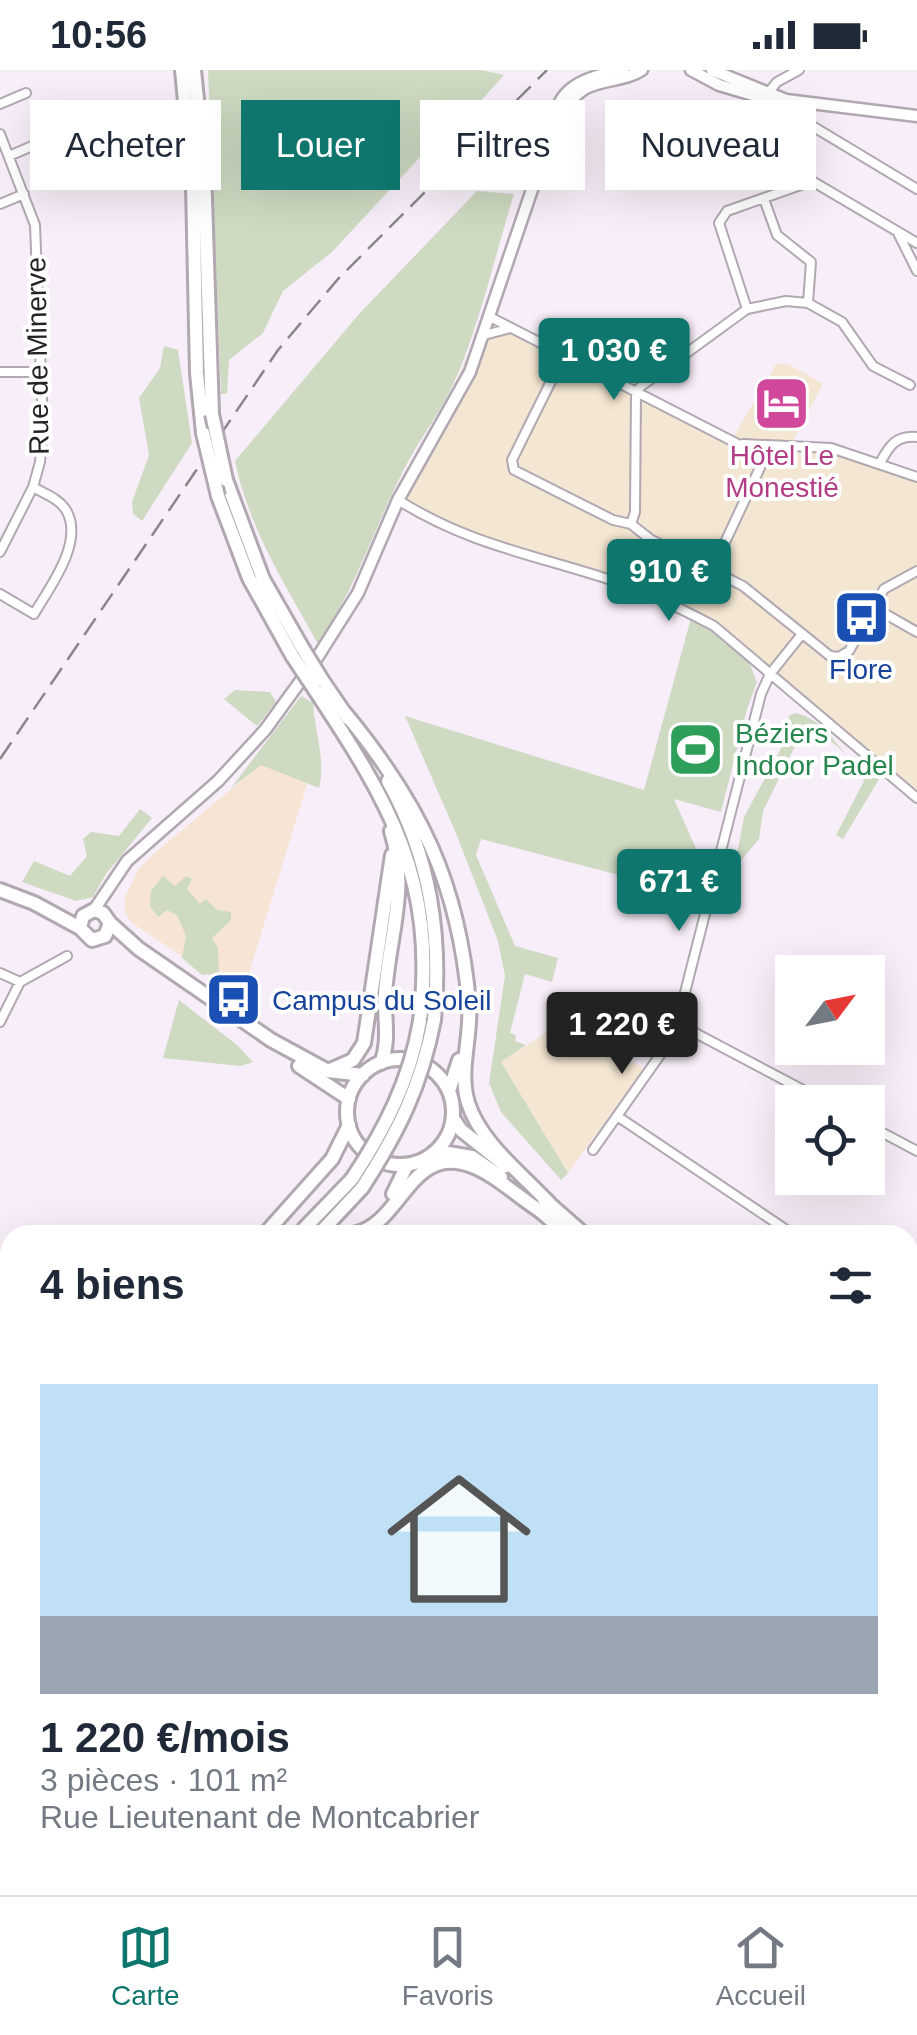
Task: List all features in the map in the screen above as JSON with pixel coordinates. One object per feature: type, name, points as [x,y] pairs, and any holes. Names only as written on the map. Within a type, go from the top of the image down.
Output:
[{"type":"main road","points":[[182,70],[193,175],[196,373],[203,433],[218,496],[248,578],[319,685],[398,830],[421,911],[426,1062],[394,1140],[326,1225]]},
{"type":"main road","points":[[194,70],[204,168],[212,414],[226,480],[263,579],[298,653]]},
{"type":"main road","points":[[319,685],[397,781],[430,839],[447,884],[464,963],[470,1008],[464,1076],[468,1102],[480,1129],[560,1225]]},
{"type":"main road","points":[[345,714],[398,800],[424,864],[438,943],[427,1020]]},
{"type":"main road","points":[[374,782],[392,837],[401,884],[386,989],[387,1044],[381,1063]]},
{"type":"main road","points":[[328,1071],[353,1060],[367,1033],[392,837]]},
{"type":"main road","points":[[0,890],[80,928],[89,939],[103,938],[139,949]]},
{"type":"main road","points":[[34,903],[98,915],[139,949],[271,1040],[328,1071],[363,1075]]},
{"type":"main road","points":[[80,928],[98,915]]},
{"type":"main road","points":[[98,915],[108,932],[103,938]]},
{"type":"main road","points":[[449,1091],[422,1064],[403,1060],[381,1063],[363,1075],[349,1099],[349,1125],[358,1143],[388,1164],[422,1161],[448,1135],[453,1118],[449,1091],[464,1036],[464,963]]},
{"type":"main road","points":[[222,1007],[268,1048],[349,1099]]},
{"type":"main road","points":[[453,1118],[461,1130],[547,1209]]},
{"type":"main road","points":[[273,1225],[332,1159],[349,1125]]},
{"type":"main road","points":[[436,1151],[461,1153],[478,1160],[570,1225]]},
{"type":"main road","points":[[364,1225],[392,1196],[407,1164]]},
{"type":"main road","points":[[372,1225],[416,1177],[425,1170],[449,1164],[472,1166],[547,1209]]},
{"type":"main road","points":[[309,1225],[357,1183]]},
{"type":"street","points":[[562,100],[574,86],[598,74],[623,70]]},
{"type":"street","points":[[571,100],[587,88],[642,70]]},
{"type":"street","points":[[691,70],[719,85],[917,116]]},
{"type":"street","points":[[712,70],[784,100]]},
{"type":"street","points":[[781,97],[799,70]]},
{"type":"street","points":[[0,104],[26,93]]},
{"type":"street","points":[[781,97],[784,100]]},
{"type":"street","points":[[816,128],[917,189]]},
{"type":"street","name":"Rue de Minerve","points":[[0,134],[35,225],[44,426],[33,487],[0,552]]},
{"type":"street","points":[[9,156],[30,147]]},
{"type":"street","points":[[747,308],[719,223],[727,212],[812,181],[917,244]]},
{"type":"street","points":[[98,915],[128,860],[218,782],[265,730],[358,593],[398,500],[464,384],[532,190]]},
{"type":"street","points":[[0,204],[24,194]]},
{"type":"street","points":[[764,199],[776,235],[811,262],[808,303]]},
{"type":"street","points":[[898,233],[917,270]]},
{"type":"street","points":[[636,393],[747,308],[786,301],[808,303],[842,322],[873,366],[910,385]]},
{"type":"street","points":[[490,318],[760,453],[777,448],[831,448],[917,478]]},
{"type":"street","points":[[484,334],[507,329]]},
{"type":"street","points":[[564,357],[512,460],[514,470],[613,520],[631,524],[641,534],[743,586],[830,656],[839,657],[849,651],[892,582],[917,571]]},
{"type":"street","points":[[0,372],[43,372]]},
{"type":"street","points":[[631,524],[635,512],[636,393]]},
{"type":"street","points":[[880,463],[890,444],[902,437],[917,438]]},
{"type":"street","points":[[712,570],[759,476],[760,453]]},
{"type":"street","points":[[0,594],[34,614],[60,569],[71,528],[64,508],[33,487]]},
{"type":"street","points":[[398,500],[436,524],[515,554],[610,579],[714,626],[917,798]]},
{"type":"street","points":[[874,607],[917,632]]},
{"type":"street","points":[[592,1150],[682,1024],[679,1008],[754,722],[770,674],[802,634]]},
{"type":"street","points":[[0,1022],[20,982],[67,956]]},
{"type":"street","points":[[0,973],[20,982]]},
{"type":"street","points":[[682,1024],[795,1085]]},
{"type":"street","points":[[617,1116],[779,1225]]},
{"type":"street","points":[[885,1134],[917,1151]]},
{"type":"shaded area","points":[[487,312],[734,436],[776,364],[788,364],[823,384],[792,442],[839,445],[917,475],[917,792],[755,661],[691,618],[631,588],[523,556],[400,509]]},
{"type":"shaded area","points":[[261,764],[307,785],[242,996],[132,923],[125,913],[125,897],[138,870],[150,857]]},
{"type":"shaded area","points":[[571,1017],[643,1069],[568,1173],[501,1062]]},
{"type":"green space","points":[[208,70],[482,70],[504,75],[482,100],[420,100],[420,157],[400,179],[400,100],[241,100],[241,190],[389,190],[332,252],[283,291],[263,333],[229,360],[227,394],[221,394],[213,190],[221,190],[221,100],[209,100]]},
{"type":"green space","points":[[477,191],[514,194],[465,357],[403,471],[354,581],[318,644],[259,533],[235,461],[359,314]]},
{"type":"green space","points":[[164,346],[178,350],[192,443],[142,521],[133,514],[132,502],[149,455],[139,398],[160,368]]},
{"type":"green space","points":[[691,618],[746,655],[757,682],[721,812],[674,799],[698,853],[699,896],[481,839],[476,855],[515,946],[558,958],[552,982],[525,974],[510,1033],[516,1035],[515,1041],[526,1045],[501,1062],[568,1173],[561,1180],[501,1112],[489,1083],[505,976],[498,941],[405,716],[644,790]]},
{"type":"green space","points":[[235,690],[270,692],[276,702],[257,726],[224,699]]},
{"type":"green space","points":[[301,696],[313,703],[321,757],[319,788],[261,765],[231,788]]},
{"type":"green space","points":[[795,713],[813,720],[852,760],[881,776],[843,839],[836,835],[864,781],[834,743],[810,728],[800,736],[763,811],[759,839],[725,880],[722,875],[738,849],[744,817],[795,729],[788,726],[789,716]]},
{"type":"green space","points":[[140,809],[152,818],[106,874],[93,897],[76,901],[22,882],[34,861],[70,876],[87,856],[83,839],[91,832],[119,836]]},
{"type":"green space","points":[[163,876],[175,886],[186,876],[192,879],[187,889],[200,904],[206,899],[217,910],[231,912],[231,920],[212,938],[218,948],[219,974],[202,975],[182,958],[186,936],[177,915],[167,910],[158,917],[150,906],[151,891]]},
{"type":"green space","points":[[179,1000],[253,1062],[241,1066],[163,1058]]},
{"type":"railway","points":[[0,759],[278,350],[338,279],[547,70]]},
{"type":"place","name":"Hôtel Le Monestié","points":[[782,404]]},
{"type":"place","name":"Flore","points":[[861,618]]},
{"type":"place","name":"Béziers Indoor Padel","points":[[696,749]]},
{"type":"place","name":"Campus du Soleil","points":[[233,1000]]}]
